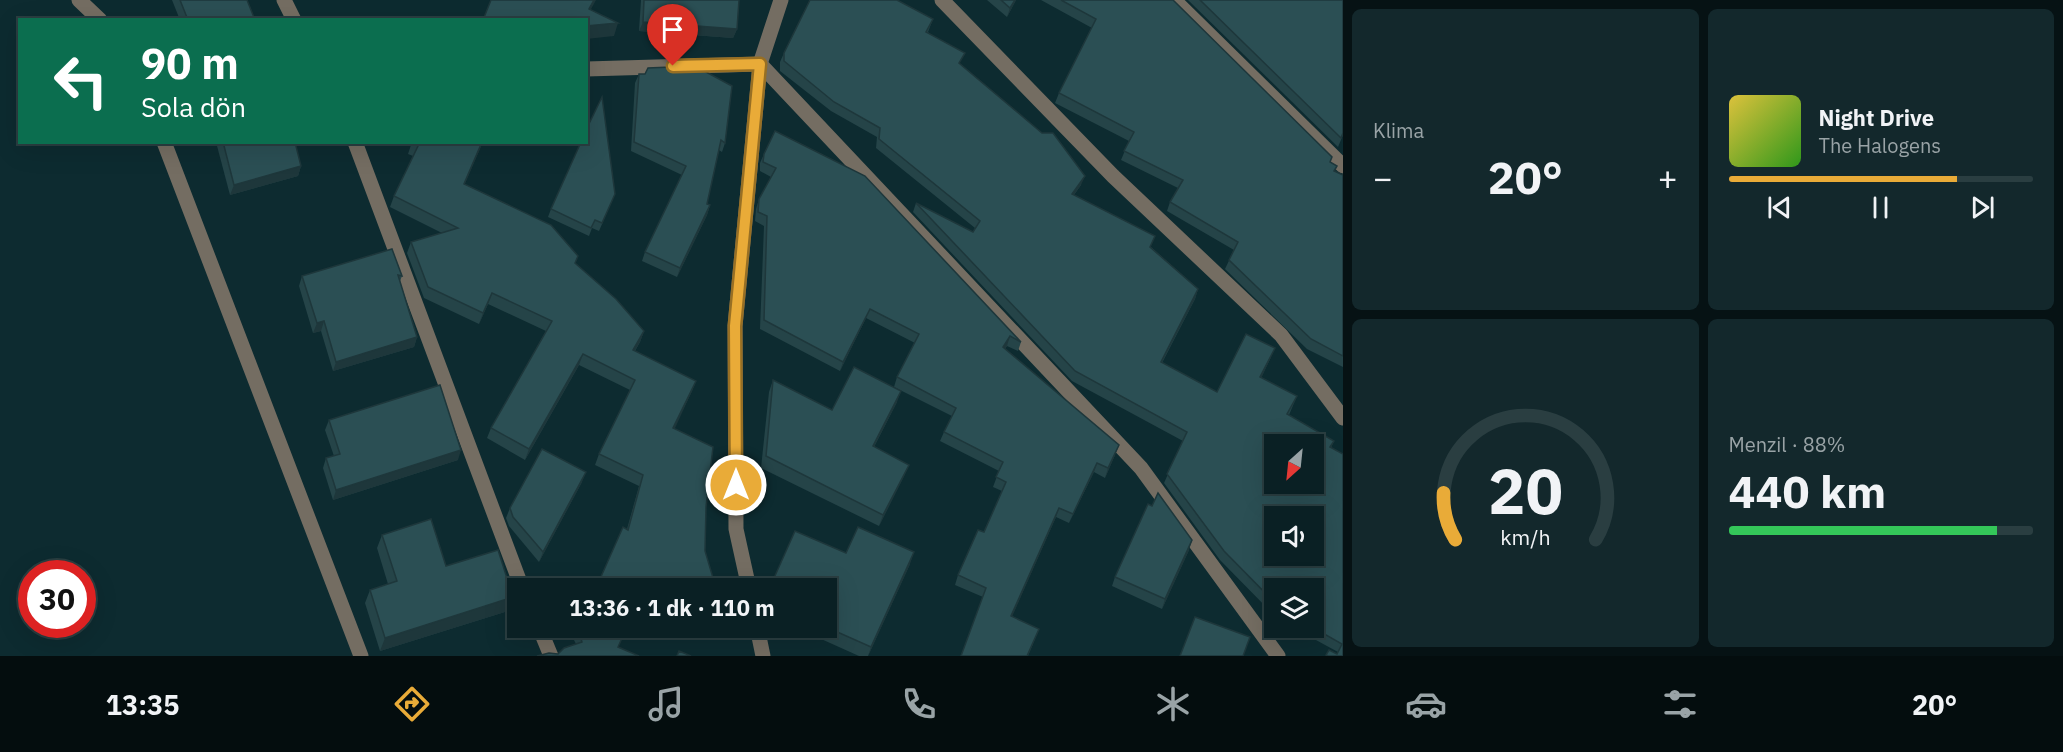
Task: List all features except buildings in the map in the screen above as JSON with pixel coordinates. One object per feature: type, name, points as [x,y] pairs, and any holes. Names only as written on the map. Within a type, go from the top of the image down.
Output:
[{"type":"street","points":[[79,0],[98,18]]},
{"type":"street","points":[[284,0],[293,18]]},
{"type":"street","points":[[746,578],[736,529],[735,326],[760,64],[781,0]]},
{"type":"street","points":[[942,0],[1113,176],[1281,335],[1343,418]]},
{"type":"street","points":[[1174,0],[1343,166]]},
{"type":"street","points":[[588,69],[760,64],[1141,468],[1278,656]]},
{"type":"street","points":[[165,144],[362,656]]},
{"type":"street","points":[[356,144],[518,578]]},
{"type":"street","points":[[544,638],[551,656]]},
{"type":"street","points":[[759,638],[763,656]]},
{"type":"route","points":[[673,66],[760,64],[735,326],[736,485]]}]
